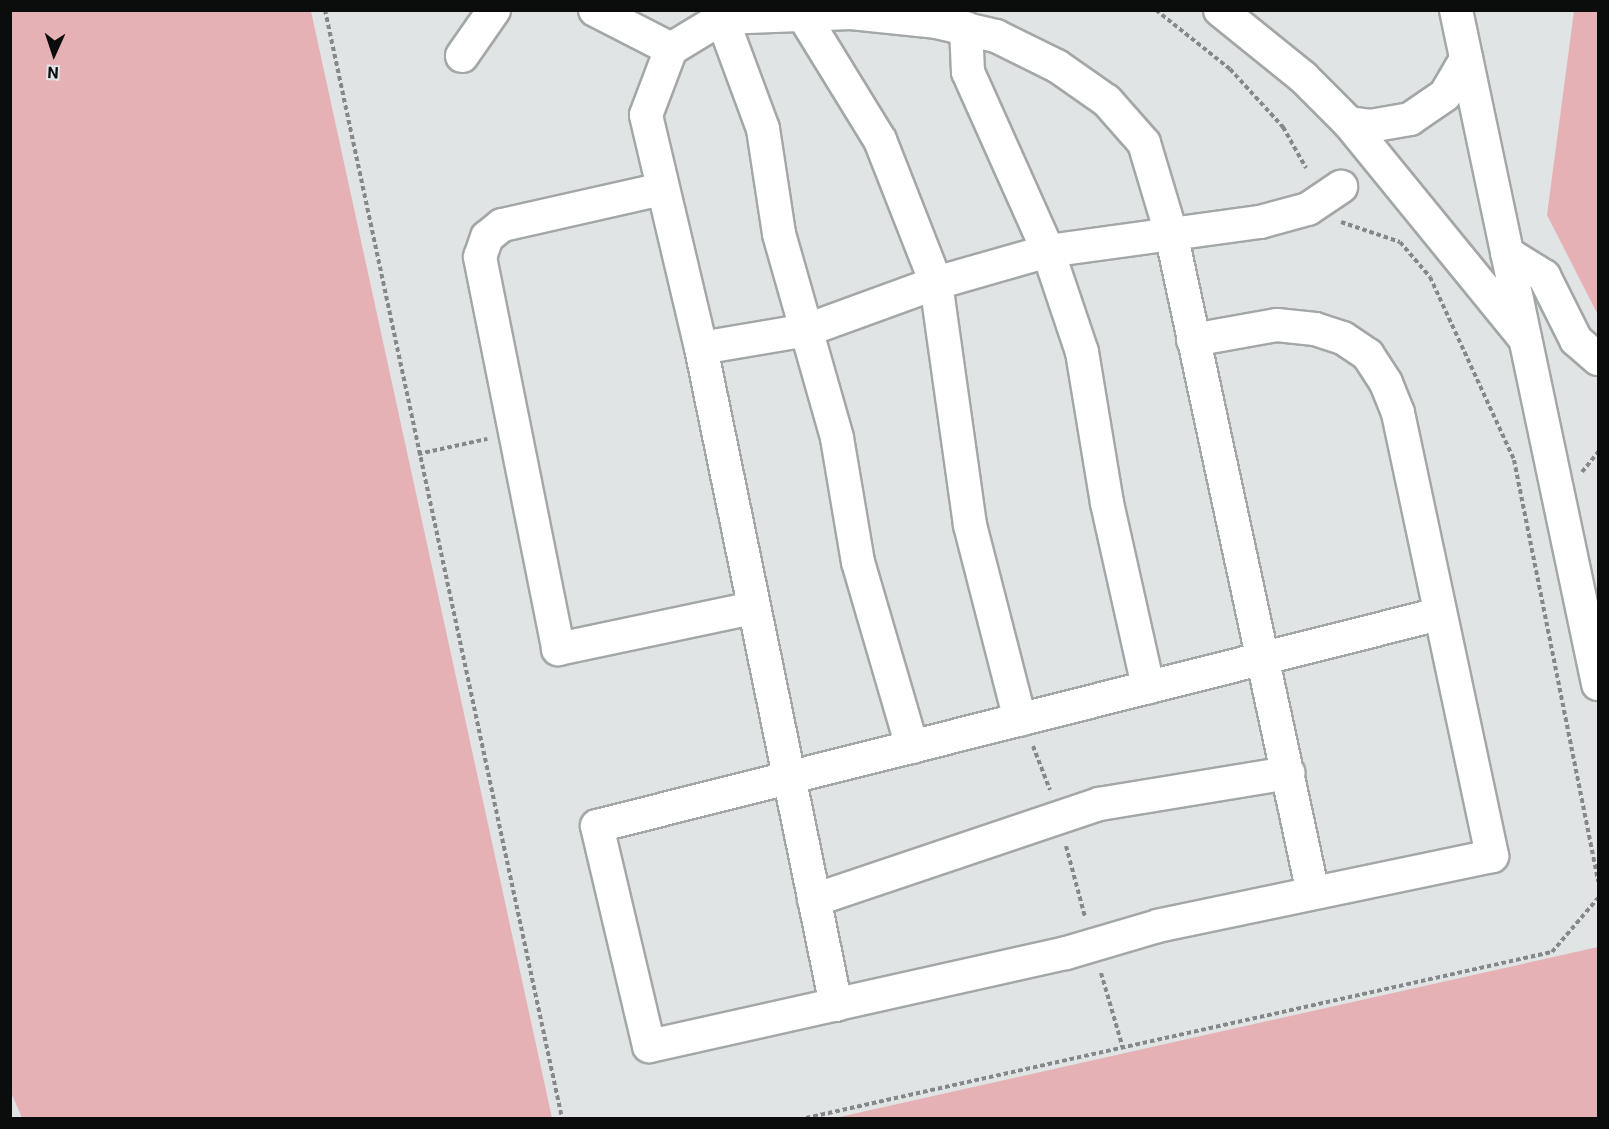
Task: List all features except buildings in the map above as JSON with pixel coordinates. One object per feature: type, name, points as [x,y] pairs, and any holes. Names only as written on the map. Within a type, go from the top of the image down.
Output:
[{"type":"street","points":[[462,56],[494,10]]},
{"type":"street","points":[[595,10],[671,49]]},
{"type":"street","points":[[1220,10],[1303,77],[1349,123],[1524,338]]},
{"type":"street","points":[[1456,10],[1599,684]]},
{"type":"street","points":[[800,11],[880,140],[936,283],[970,525],[1020,720]]},
{"type":"street","points":[[836,1005],[752,608],[701,348],[646,115],[671,49],[722,18],[800,11],[893,14],[966,28],[1015,42],[1107,101],[1144,143],[1171,233],[1313,893]]},
{"type":"street","points":[[722,18],[763,129],[779,234],[837,438],[858,562],[912,747]]},
{"type":"street","points":[[966,28],[968,72],[1048,251],[1082,352],[1107,503],[1148,687]]},
{"type":"street","points":[[1349,123],[1370,126],[1410,119],[1445,95],[1466,59]]},
{"type":"street","points":[[701,348],[807,330],[936,283],[1048,251],[1171,233],[1308,209],[1341,187]]},
{"type":"street","points":[[662,189],[502,225],[487,237],[480,257],[517,432],[558,649],[752,608]]},
{"type":"street","points":[[1507,254],[1544,276],[1576,340],[1599,358]]},
{"type":"street","points":[[1193,340],[1286,326],[1343,338],[1368,355],[1398,413],[1491,856],[1313,893],[836,1005],[649,1046],[597,826],[1439,614]]},
{"type":"street","points":[[814,900],[1099,804],[1288,773]]},
{"type":"path","points":[[325,10],[418,454],[562,1119]]},
{"type":"path","points":[[1156,10],[1230,69],[1284,127],[1306,168]]},
{"type":"path","points":[[1338,221],[1400,242],[1430,277],[1514,460],[1599,882]]},
{"type":"path","points":[[418,454],[517,432]]},
{"type":"path","points":[[1020,720],[1058,818],[1123,1048]]},
{"type":"path","points":[[806,1119],[1552,952],[1599,898]]},
{"type":"shaded area","points":[[10,11],[311,11],[552,1118],[22,1118],[10,1090]]},
{"type":"shaded area","points":[[1574,11],[1598,11],[1598,315],[1547,215]]},
{"type":"shaded area","points":[[1598,947],[1598,1118],[835,1118]]}]
